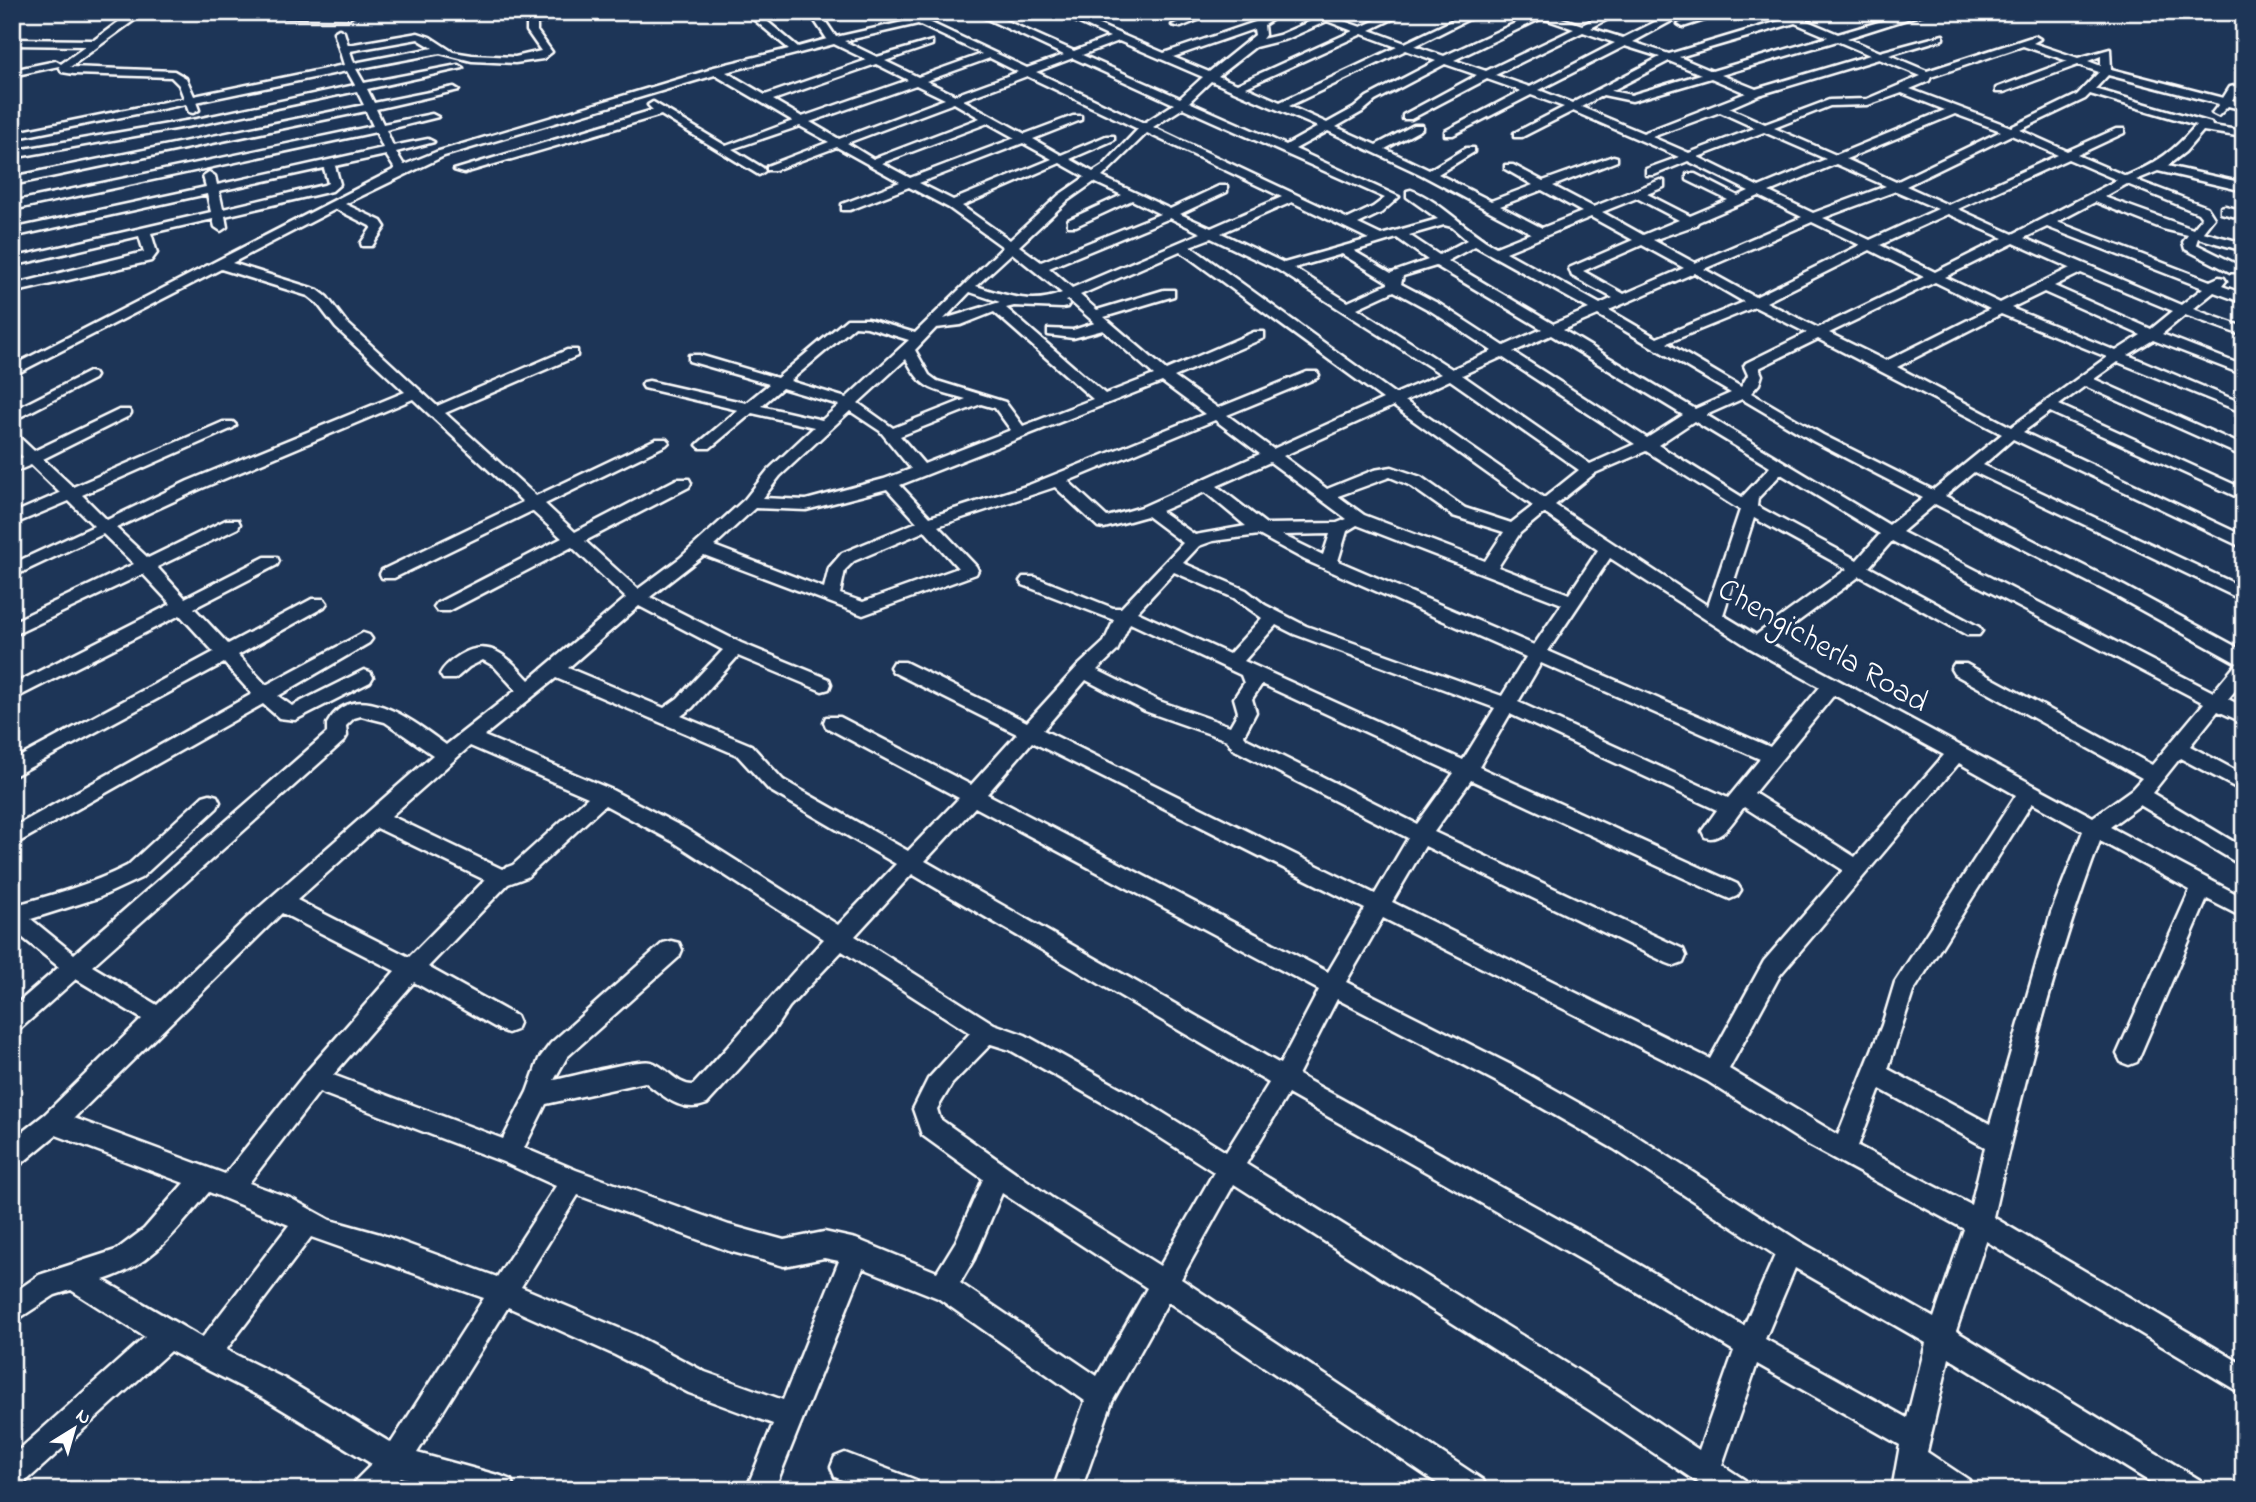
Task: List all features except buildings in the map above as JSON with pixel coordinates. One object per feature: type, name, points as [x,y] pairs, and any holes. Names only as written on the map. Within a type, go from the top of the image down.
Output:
[{"type":"street","points":[[750,12],[795,49]]},
{"type":"street","points":[[814,12],[832,39],[912,81],[952,98],[1093,177],[1174,213],[1283,267],[1451,374],[1589,470]]},
{"type":"street","points":[[12,372],[402,170],[440,154],[714,70],[832,39],[964,12]]},
{"type":"street","points":[[977,12],[1393,197],[1377,210],[1350,223]]},
{"type":"street","points":[[1060,12],[1376,149],[1430,174],[1541,233]]},
{"type":"street","points":[[1177,25],[1212,12]]},
{"type":"street","points":[[1163,57],[1259,24],[1279,12]]},
{"type":"street","points":[[1310,12],[1571,106],[1687,157],[2003,310],[2244,409]]},
{"type":"street","points":[[1251,45],[1283,37],[1341,12]]},
{"type":"street","points":[[1236,88],[1402,12]]},
{"type":"street","points":[[1278,107],[1478,12]]},
{"type":"street","points":[[1407,117],[1616,12]]},
{"type":"street","points":[[1449,133],[1623,41],[1679,20],[1724,12]]},
{"type":"street","points":[[1777,12],[1927,75]]},
{"type":"street","points":[[1518,135],[1669,57],[1821,12]]},
{"type":"street","points":[[1600,91],[1632,99],[1711,73],[1924,12]]},
{"type":"street","points":[[219,221],[198,142],[197,122],[181,78],[174,74],[66,70],[64,66],[138,13],[349,15]]},
{"type":"street","points":[[1285,150],[1327,128],[1371,99],[1541,13],[1669,57],[1755,93]]},
{"type":"street","points":[[344,49],[418,36],[452,54],[500,60],[540,56],[547,52],[532,31],[532,21],[549,17]]},
{"type":"street","points":[[919,21],[1380,239]]},
{"type":"street","points":[[12,1156],[53,1122],[254,925],[446,755],[554,670],[637,598],[686,562],[751,503],[774,473],[914,344],[967,287],[1063,198],[1108,167],[1144,128],[1182,103],[1209,77],[1251,45],[1259,35],[1259,24]]},
{"type":"street","points":[[339,32],[350,67],[389,150],[402,170]]},
{"type":"street","points":[[1642,137],[1755,93],[1939,37]]},
{"type":"street","points":[[1650,172],[1829,103],[1868,102],[1904,89],[1925,79],[1927,75],[2042,37]]},
{"type":"street","points":[[637,94],[765,169],[1118,38]]},
{"type":"street","points":[[12,42],[99,43]]},
{"type":"street","points":[[765,99],[928,43]]},
{"type":"street","points":[[2024,43],[2106,71],[2244,107]]},
{"type":"street","points":[[12,136],[441,50]]},
{"type":"street","points":[[1057,480],[1104,523],[1149,510],[1208,486],[1272,454],[1503,351],[1813,218],[1894,187],[2012,131],[2081,97],[2106,71],[2106,51],[2000,90]]},
{"type":"street","points":[[732,146],[989,55]]},
{"type":"street","points":[[12,73],[56,64]]},
{"type":"street","points":[[12,155],[197,122],[458,68]]},
{"type":"street","points":[[714,70],[872,163],[953,205],[1012,246],[1040,267],[1068,299],[1095,314],[1164,376],[1358,519],[1571,601]]},
{"type":"street","points":[[1489,568],[1514,529],[1543,505],[1589,470],[1647,445],[1692,416],[1742,394],[1752,384],[1755,376],[1752,366],[2157,167],[2181,150],[2196,130],[2206,126],[2234,89],[2244,88]]},
{"type":"street","points":[[1904,89],[2203,210],[2208,218],[2189,242],[2190,246],[2239,268]]},
{"type":"street","points":[[12,181],[454,90]]},
{"type":"street","points":[[2088,90],[2206,126],[2244,134]]},
{"type":"street","points":[[1720,108],[2011,240],[2244,332]]},
{"type":"street","points":[[1624,299],[1577,273],[1576,268],[1692,222],[1832,159],[1954,110]]},
{"type":"street","points":[[460,170],[662,111]]},
{"type":"street","points":[[12,206],[432,117]]},
{"type":"street","points":[[846,207],[1077,118]]},
{"type":"street","points":[[872,163],[987,119]]},
{"type":"street","points":[[1376,149],[1418,127]]},
{"type":"street","points":[[1656,343],[1755,302],[1870,245],[2120,131]]},
{"type":"street","points":[[953,205],[1111,138]]},
{"type":"street","points":[[12,233],[428,142]]},
{"type":"street","points":[[1430,174],[1471,150]]},
{"type":"street","points":[[1490,205],[1613,159]]},
{"type":"street","points":[[12,262],[144,231],[219,221],[328,188],[334,184],[328,163]]},
{"type":"street","points":[[1509,167],[1755,302],[2012,433],[2244,543]]},
{"type":"street","points":[[2157,167],[2244,187]]},
{"type":"street","points":[[1690,177],[1739,201]]},
{"type":"street","points":[[1496,251],[1660,184]]},
{"type":"street","points":[[1040,267],[1174,213],[1223,189]]},
{"type":"street","points":[[1637,193],[1692,222]]},
{"type":"street","points":[[1410,194],[1475,241],[1600,310],[1818,438],[2118,590],[2244,659]]},
{"type":"street","points":[[1072,223],[1133,195]]},
{"type":"street","points":[[2094,197],[2195,234],[2244,247]]},
{"type":"street","points":[[967,287],[1014,302],[1050,303],[1068,299],[1291,198]]},
{"type":"street","points":[[337,205],[377,224],[379,227],[375,236],[367,243]]},
{"type":"street","points":[[2225,211],[2244,215]]},
{"type":"street","points":[[1283,267],[1450,222]]},
{"type":"street","points":[[2047,222],[2244,299]]},
{"type":"street","points":[[12,289],[146,258],[151,253],[144,231]]},
{"type":"street","points":[[1399,234],[1551,331],[1891,533],[2244,716]]},
{"type":"street","points":[[1349,307],[1393,283],[1395,276],[1405,270],[1438,261],[1475,241]]},
{"type":"street","name":"Chengicherla Road","points":[[1182,247],[1543,505],[1756,644],[2244,909]]},
{"type":"street","points":[[1344,250],[1749,508],[1973,631]]},
{"type":"street","points":[[220,264],[313,293],[322,300],[341,325],[637,598],[735,648],[822,684]]},
{"type":"street","points":[[1886,367],[2003,310],[2080,268]]},
{"type":"street","points":[[1756,644],[1858,569],[1891,533],[1932,496],[2012,433],[2118,356],[2152,335],[2239,268]]},
{"type":"street","points":[[2045,287],[2152,335],[2244,371]]},
{"type":"street","points":[[1053,332],[1068,336],[1079,334],[1095,314],[1170,293]]},
{"type":"street","points":[[1042,347],[1053,332],[1068,299]]},
{"type":"street","points":[[934,324],[956,321],[1014,302]]},
{"type":"street","points":[[996,307],[1102,399]]},
{"type":"street","points":[[705,445],[852,322],[868,323],[914,344]]},
{"type":"street","points":[[751,503],[806,505],[890,483],[1164,376],[1259,334]]},
{"type":"street","points":[[914,344],[923,378],[932,384],[1000,405],[1019,431]]},
{"type":"street","points":[[435,412],[459,404],[572,353]]},
{"type":"street","points":[[694,358],[848,402],[890,435],[920,470]]},
{"type":"street","points":[[831,597],[840,563],[929,523],[972,511],[1057,480],[1312,374]]},
{"type":"street","points":[[12,417],[89,376]]},
{"type":"street","points":[[2084,380],[2244,452]]},
{"type":"street","points":[[649,385],[824,425]]},
{"type":"street","points":[[12,571],[194,485],[415,393]]},
{"type":"street","points":[[890,435],[980,399]]},
{"type":"street","points":[[2049,406],[2244,495]]},
{"type":"street","points":[[12,468],[124,413]]},
{"type":"street","points":[[12,520],[228,425]]},
{"type":"street","points":[[12,438],[146,566],[263,694],[286,713],[291,714],[364,677]]},
{"type":"street","points":[[388,574],[661,442]]},
{"type":"street","points":[[1973,466],[2244,595]]},
{"type":"street","points":[[1713,617],[1749,508],[1750,497],[1779,467]]},
{"type":"street","points":[[1324,496],[1380,473],[1392,472],[1415,481],[1459,512],[1514,529]]},
{"type":"street","points":[[443,607],[683,483]]},
{"type":"street","points":[[700,547],[863,609],[970,570],[890,483]]},
{"type":"street","points":[[1208,486],[1242,518],[1260,530],[1329,564],[1773,756]]},
{"type":"street","points":[[1149,510],[1193,542]]},
{"type":"street","points":[[538,1095],[648,1071],[658,1076],[676,1094],[689,1098],[699,1096],[763,1027],[781,1000],[974,794],[1084,671],[1111,646],[1125,614],[1193,542],[1211,536],[1260,530],[1340,528],[1358,519]]},
{"type":"street","points":[[12,630],[232,524]]},
{"type":"street","points":[[1329,564],[1340,528]]},
{"type":"street","points":[[1067,1490],[1101,1395],[1229,1169],[1284,1079],[1379,905],[1422,833],[1468,769],[1571,601],[1608,548]]},
{"type":"street","points":[[12,693],[271,561]]},
{"type":"street","points":[[1172,565],[1240,594],[1258,609],[1300,630],[1507,705],[1737,802],[1858,869]]},
{"type":"street","points":[[1029,581],[1111,614],[1125,614],[1251,674],[1468,769],[1730,890]]},
{"type":"street","points":[[12,770],[318,603]]},
{"type":"street","points":[[1230,664],[1273,617]]},
{"type":"street","points":[[12,838],[363,639]]},
{"type":"street","points":[[665,717],[685,703],[735,648]]},
{"type":"street","points":[[449,674],[465,658],[482,652],[495,656],[528,691]]},
{"type":"street","points":[[898,667],[1715,1073],[1844,1151],[1979,1223],[2244,1381]]},
{"type":"street","points":[[1906,1490],[1941,1337],[1979,1223],[1998,1141],[2062,913],[2095,827],[2139,795],[2244,667]]},
{"type":"street","points":[[1960,669],[2155,776]]},
{"type":"street","points":[[554,670],[744,750],[757,760],[764,773],[776,785],[1751,1345],[1914,1449],[1959,1490]]},
{"type":"street","points":[[1084,671],[1152,706],[1234,735],[1240,744],[1295,773],[1675,956]]},
{"type":"street","points":[[1234,735],[1247,712],[1243,698],[1253,684],[1251,674]]},
{"type":"street","points":[[1712,831],[1832,685]]},
{"type":"street","points":[[12,1022],[337,736],[336,724],[350,711],[365,708],[386,714],[446,755]]},
{"type":"street","points":[[833,722],[1503,1073],[1623,1140],[1790,1250],[1941,1337],[2190,1490]]},
{"type":"street","points":[[470,738],[603,795],[679,835],[987,1031],[1017,1042],[1136,1109],[1601,1401],[1735,1490]]},
{"type":"street","points":[[2178,748],[2244,784]]},
{"type":"street","points":[[1715,1073],[1772,968],[1957,753]]},
{"type":"street","points":[[1844,1151],[1893,1025],[1903,989],[2028,793]]},
{"type":"street","points":[[228,1189],[315,1079],[410,971],[501,878],[520,871],[603,795]]},
{"type":"street","points":[[2139,795],[2244,859]]},
{"type":"street","points":[[12,916],[102,889],[134,872],[210,802]]},
{"type":"street","points":[[376,818],[501,878]]},
{"type":"street","points":[[2129,1054],[2203,885]]},
{"type":"street","points":[[281,902],[386,955],[410,971],[508,1023]]},
{"type":"street","points":[[12,916],[73,966],[160,1018]]},
{"type":"street","points":[[509,1153],[538,1095],[547,1067],[559,1050],[671,950]]},
{"type":"street","points":[[987,1031],[949,1070],[926,1105],[925,1116],[931,1127],[1083,1234],[1165,1284],[1473,1490]]},
{"type":"street","points":[[1874,1074],[1998,1141]]},
{"type":"street","points":[[315,1079],[509,1153],[573,1181],[729,1238],[784,1254],[824,1245],[856,1252],[943,1287],[1101,1395]]},
{"type":"street","points":[[53,1122],[281,1207],[325,1231],[380,1247],[503,1292],[625,1345],[699,1382],[792,1417]]},
{"type":"street","points":[[943,1287],[965,1250],[998,1174]]},
{"type":"street","points":[[12,1310],[37,1290],[123,1261],[153,1238],[204,1179]]},
{"type":"street","points":[[366,1490],[395,1462],[573,1181]]},
{"type":"street","points":[[205,1356],[307,1222]]},
{"type":"street","points":[[1706,1471],[1751,1345],[1790,1250]]},
{"type":"street","points":[[760,1490],[792,1417],[856,1252]]},
{"type":"street","points":[[72,1276],[167,1335],[275,1389],[395,1462],[501,1490]]},
{"type":"street","points":[[12,1475],[167,1335]]},
{"type":"street","points":[[845,1467],[906,1490]]}]
